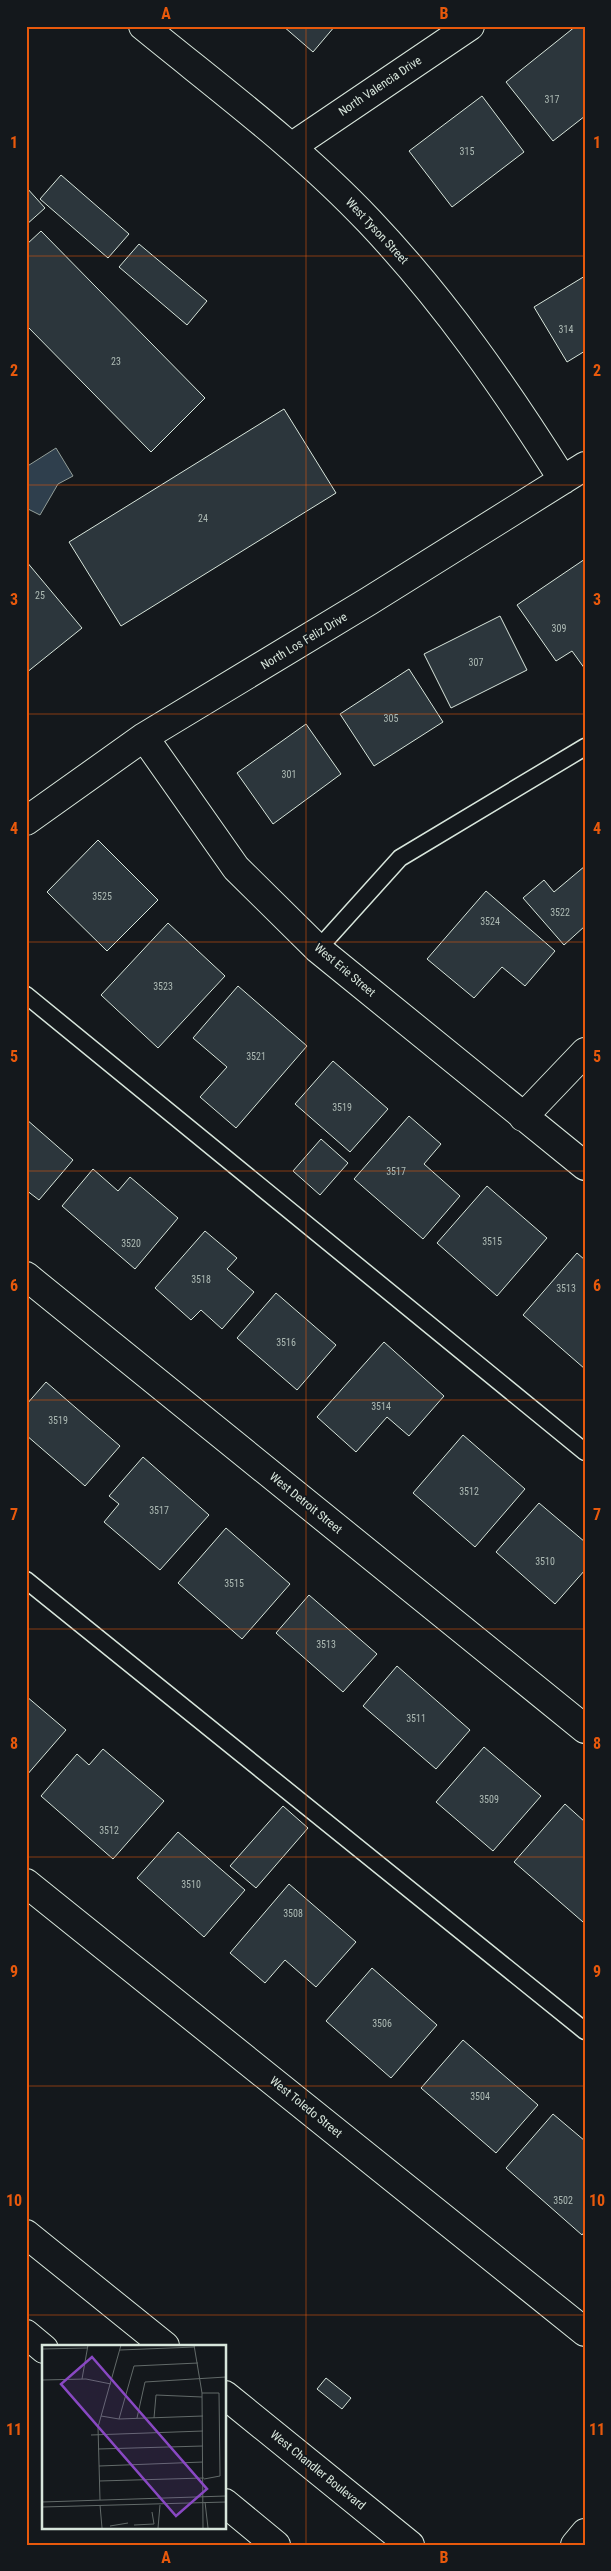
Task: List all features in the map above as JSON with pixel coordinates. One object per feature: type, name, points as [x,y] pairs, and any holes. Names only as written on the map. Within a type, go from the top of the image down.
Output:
[{"type":"street","name":"West Tyson Street","points":[[143,26],[291,147],[369,220],[453,318],[503,387],[574,473]]},
{"type":"street","name":"North Valencia Drive","points":[[291,147],[470,26]]},
{"type":"street","name":"North Los Feliz Drive","points":[[26,821],[144,737],[361,606],[574,473]]},
{"type":"street","name":"West Erie Street","points":[[144,737],[236,868],[318,949],[585,1166]]},
{"type":"street","points":[[523,1117],[585,1052]]},
{"type":"street","name":"West Detroit Street","points":[[26,1276],[585,1730]]},
{"type":"street","name":"West Toledo Street","points":[[26,1883],[585,2332]]},
{"type":"street","points":[[26,2234],[164,2345]]},
{"type":"street","points":[[26,2334],[42,2347]]},
{"type":"street","name":"West Chandler Boulevard","points":[[226,2396],[410,2545]]},
{"type":"street","points":[[226,2504],[276,2545]]},
{"type":"street","points":[[575,2545],[585,2533]]},
{"type":"lane","points":[[318,949],[400,858],[585,746]]},
{"type":"lane","points":[[26,995],[585,1452]]},
{"type":"lane","points":[[26,1580],[585,2031]]},
{"type":"water","points":[[56,448],[73,476],[58,484],[40,515],[26,508],[26,467]]},
{"type":"building","points":[[283,26],[335,26],[313,52]]},
{"type":"building","points":[[576,26],[582,26],[585,30],[585,116],[553,141],[506,82]]},
{"type":"building","points":[[482,96],[524,152],[452,207],[409,151]]},
{"type":"building","points":[[61,175],[129,234],[108,258],[40,199]]},
{"type":"building","points":[[26,187],[45,208],[26,225]]},
{"type":"building","points":[[41,231],[205,398],[151,452],[26,325],[26,245]]},
{"type":"building","points":[[139,244],[207,301],[187,325],[119,267]]},
{"type":"building","points":[[585,276],[585,351],[567,362],[534,307]]},
{"type":"building","points":[[284,409],[336,493],[121,626],[69,542]]},
{"type":"building","points":[[585,559],[585,669],[572,651],[556,661],[517,605]]},
{"type":"building","points":[[26,561],[82,628],[26,673]]},
{"type":"building","points":[[500,616],[527,670],[451,708],[424,654]]},
{"type":"building","points":[[409,669],[443,722],[374,766],[340,714]]},
{"type":"building","points":[[306,724],[341,774],[273,824],[237,773]]},
{"type":"building","points":[[98,840],[158,900],[107,951],[47,892]]},
{"type":"building","points":[[585,866],[585,926],[564,945],[523,898],[544,880],[554,892]]},
{"type":"building","points":[[486,891],[555,951],[525,986],[502,967],[474,998],[427,959]]},
{"type":"building","points":[[168,923],[225,976],[158,1048],[101,995]]},
{"type":"building","points":[[238,986],[307,1046],[236,1128],[200,1097],[227,1067],[193,1038]]},
{"type":"building","points":[[333,1061],[388,1109],[350,1152],[295,1104]]},
{"type":"building","points":[[409,1116],[441,1144],[424,1164],[460,1196],[423,1239],[354,1179]]},
{"type":"building","points":[[26,1119],[73,1160],[39,1200],[26,1190]]},
{"type":"building","points":[[321,1139],[348,1163],[320,1195],[293,1171]]},
{"type":"building","points":[[93,1169],[118,1191],[130,1177],[178,1218],[135,1269],[62,1206]]},
{"type":"building","points":[[487,1186],[547,1238],[497,1296],[437,1243]]},
{"type":"building","points":[[205,1231],[237,1258],[227,1269],[254,1292],[222,1329],[201,1310],[191,1320],[155,1288]]},
{"type":"building","points":[[577,1253],[585,1260],[585,1369],[523,1315]]},
{"type":"building","points":[[276,1293],[336,1345],[297,1390],[237,1338]]},
{"type":"building","points":[[384,1342],[444,1396],[409,1436],[387,1417],[356,1452],[317,1417]]},
{"type":"building","points":[[46,1382],[120,1446],[85,1486],[26,1435],[26,1405]]},
{"type":"building","points":[[463,1435],[525,1489],[475,1547],[413,1493]]},
{"type":"building","points":[[143,1457],[209,1515],[160,1570],[104,1522],[119,1504],[109,1496]]},
{"type":"building","points":[[539,1503],[585,1542],[585,1570],[555,1604],[496,1552]]},
{"type":"building","points":[[226,1528],[290,1584],[242,1639],[178,1583]]},
{"type":"building","points":[[309,1595],[377,1654],[343,1692],[276,1633]]},
{"type":"building","points":[[397,1666],[470,1730],[436,1769],[363,1706]]},
{"type":"building","points":[[26,1696],[66,1730],[26,1776]]},
{"type":"building","points":[[484,1747],[541,1796],[493,1851],[436,1802]]},
{"type":"building","points":[[103,1749],[164,1801],[113,1859],[41,1796],[77,1754],[89,1765]]},
{"type":"building","points":[[565,1804],[585,1822],[585,1919],[583,1922],[514,1862]]},
{"type":"building","points":[[283,1806],[308,1828],[256,1888],[230,1866]]},
{"type":"building","points":[[178,1832],[245,1890],[204,1937],[137,1878]]},
{"type":"building","points":[[289,1884],[356,1942],[316,1987],[285,1960],[265,1983],[230,1953]]},
{"type":"building","points":[[372,1968],[437,2025],[391,2078],[326,2021]]},
{"type":"building","points":[[463,2040],[538,2105],[496,2153],[421,2088]]},
{"type":"building","points":[[553,2114],[585,2141],[585,2231],[582,2235],[506,2168]]},
{"type":"building","points":[[326,2378],[351,2398],[342,2409],[317,2389]]}]
